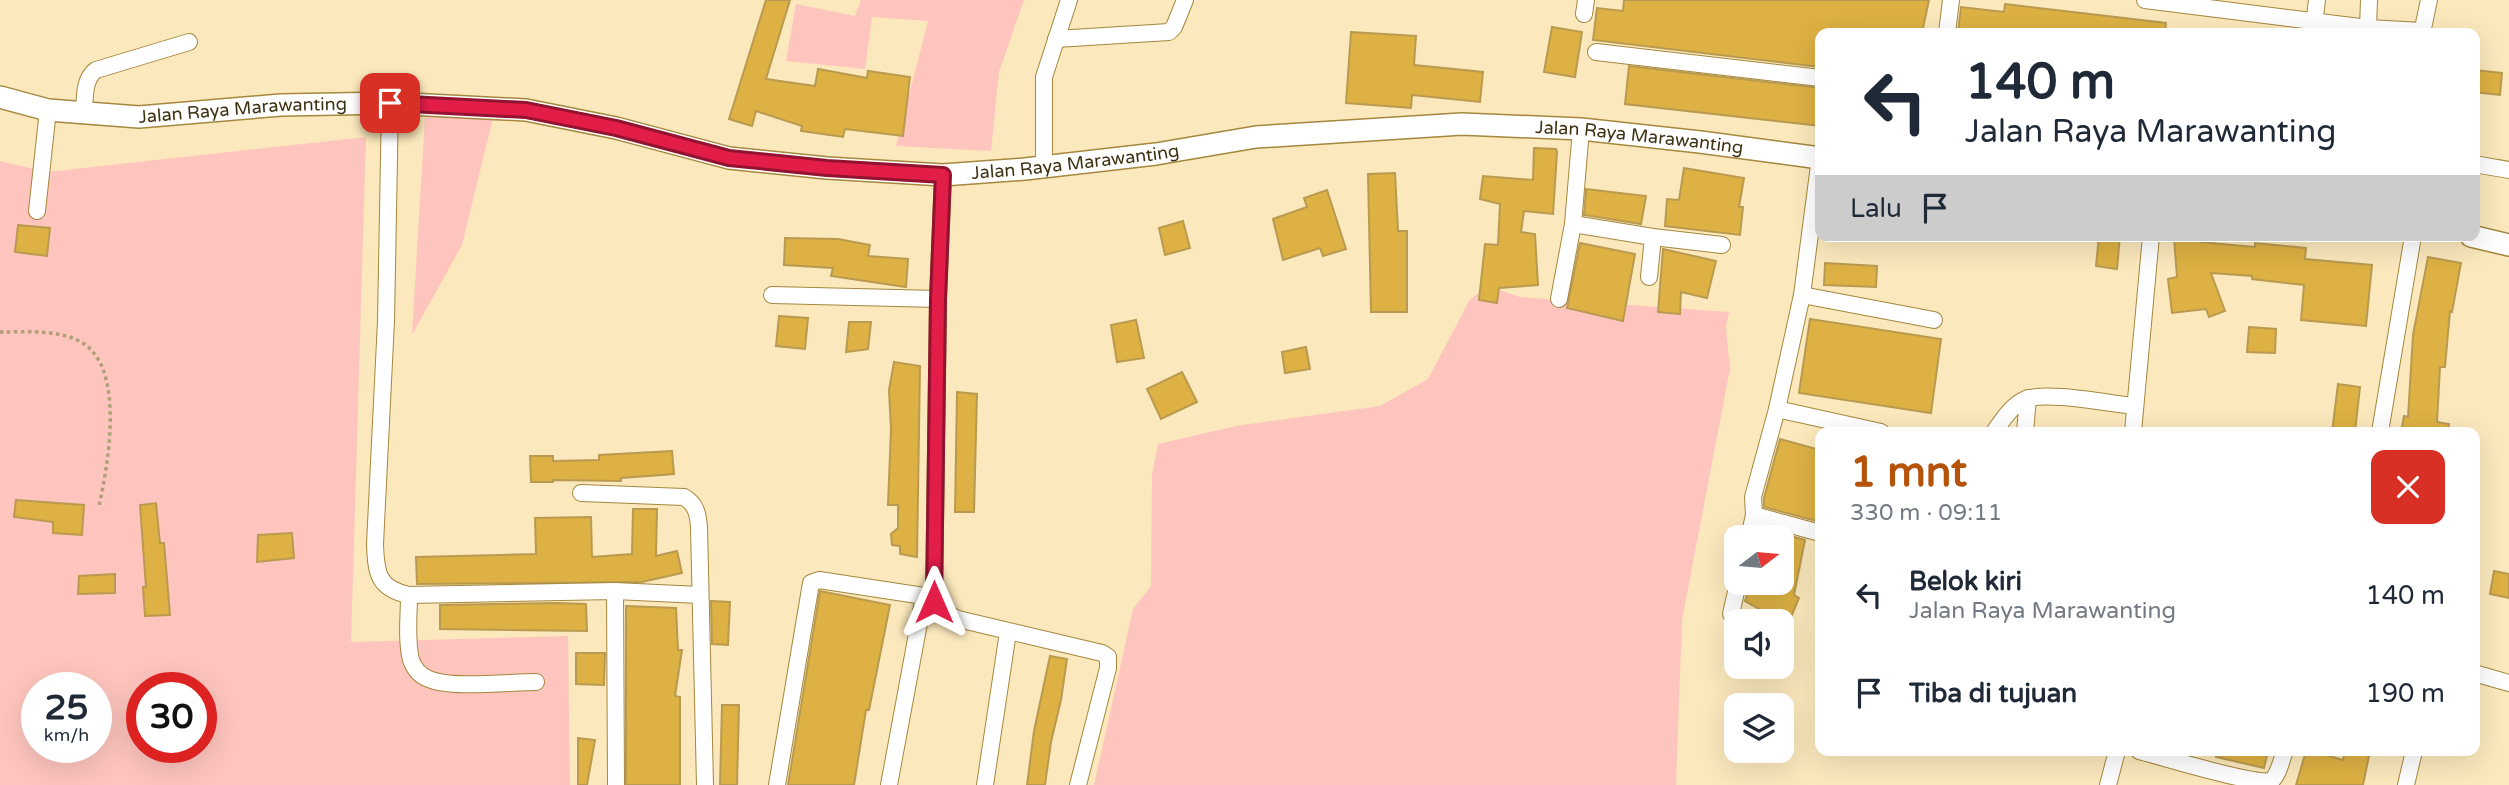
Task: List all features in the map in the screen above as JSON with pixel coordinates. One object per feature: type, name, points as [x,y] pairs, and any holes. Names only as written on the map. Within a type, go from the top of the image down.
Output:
[{"type":"street","points":[[1044,167],[1044,76],[1069,0]]},
{"type":"street","points":[[1056,39],[1168,32],[1174,27],[1185,0]]},
{"type":"street","points":[[1948,28],[1951,0]]},
{"type":"street","points":[[2145,0],[2314,27],[2368,28],[2369,0]]},
{"type":"street","points":[[2314,27],[2317,0]]},
{"type":"street","points":[[2423,28],[2429,0]]},
{"type":"street","points":[[84,115],[90,74],[189,42]]},
{"type":"street","points":[[1596,52],[1815,77]]},
{"type":"street","name":"Jalan Raya Marawanting","points":[[0,96],[48,110],[84,115],[139,117],[281,105],[390,103],[526,110],[616,128],[729,158],[827,168],[943,175],[1156,154],[1256,137],[1462,124],[1581,129],[1815,157]]},
{"type":"street","points":[[390,103],[386,321],[376,561],[384,585],[409,595],[615,591],[700,595]]},
{"type":"street","points":[[37,211],[48,110]]},
{"type":"street","points":[[1559,299],[1573,224],[1581,129]]},
{"type":"street","points":[[2480,165],[2509,170]]},
{"type":"street","points":[[889,785],[929,599],[943,175]]},
{"type":"street","points":[[1752,525],[1753,497],[1777,409],[1802,295],[1815,196]]},
{"type":"street","points":[[1573,224],[1722,245]]},
{"type":"street","points":[[1649,278],[1653,237]]},
{"type":"street","points":[[2480,238],[2509,246]]},
{"type":"street","points":[[2133,427],[2150,242]]},
{"type":"street","points":[[2381,427],[2412,242]]},
{"type":"street","points":[[772,295],[938,299]]},
{"type":"street","points":[[1802,295],[1934,320]]},
{"type":"street","points":[[1998,427],[2013,409],[2028,398],[2072,398],[2134,406]]},
{"type":"street","points":[[2025,427],[2028,398]]},
{"type":"street","points":[[1777,409],[1858,427]]},
{"type":"street","points":[[581,494],[678,496],[689,500],[697,512],[705,785]]},
{"type":"street","points":[[1754,515],[1815,532]]},
{"type":"street","points":[[777,785],[811,583],[819,580],[929,599],[958,619],[1102,653],[1108,657],[1108,668],[1079,785]]},
{"type":"street","points":[[615,591],[616,785]]},
{"type":"street","points":[[409,595],[410,651],[412,661],[422,676],[450,683],[536,682]]},
{"type":"street","points":[[985,785],[1008,632]]},
{"type":"street","points":[[2480,675],[2509,683]]},
{"type":"street","points":[[2108,785],[2116,756]]},
{"type":"street","points":[[2184,757],[2221,782],[2257,784],[2265,783],[2276,776],[2282,756]]},
{"type":"street","points":[[2406,785],[2413,756]]},
{"type":"path","points":[[0,332],[63,335],[82,342],[95,355],[103,369],[110,401],[106,474],[99,506]]},
{"type":"shaded area","points":[[861,0],[1024,0],[999,72],[991,151],[896,146],[928,21],[872,17],[865,69],[786,61],[796,4],[855,16]]},
{"type":"shaded area","points":[[425,116],[493,118],[462,245],[412,335]]},
{"type":"shaded area","points":[[366,137],[351,642],[568,636],[570,785],[0,785],[0,161],[47,172]]},
{"type":"shaded area","points":[[1487,286],[1520,297],[1729,312],[1726,327],[1730,369],[1682,620],[1676,785],[1094,785],[1133,609],[1151,586],[1152,474],[1158,444],[1236,426],[1380,406],[1428,379],[1469,301]]},
{"type":"building","points":[[766,0],[790,0],[766,79],[815,86],[818,69],[867,78],[868,71],[910,77],[903,136],[845,129],[843,137],[801,131],[802,126],[756,111],[752,126],[729,119]]},
{"type":"building","points":[[1624,0],[1929,0],[1923,28],[1815,28],[1815,66],[1593,40],[1597,8],[1623,11]]},
{"type":"building","points":[[2005,4],[2166,23],[2166,28],[1959,28],[1961,7],[2004,12]]},
{"type":"building","points":[[1552,27],[1582,32],[1575,77],[1544,72]]},
{"type":"building","points":[[1351,32],[1416,36],[1414,65],[1483,72],[1480,102],[1412,95],[1411,108],[1346,103]]},
{"type":"building","points":[[1629,66],[1815,87],[1815,125],[1625,104]]},
{"type":"building","points":[[2480,71],[2502,73],[2500,95],[2480,93]]},
{"type":"building","points":[[1534,148],[1556,149],[1557,152],[1553,214],[1524,211],[1521,232],[1535,234],[1538,285],[1499,288],[1497,303],[1479,300],[1485,244],[1498,245],[1500,204],[1480,199],[1483,176],[1533,180]]},
{"type":"building","points":[[1684,168],[1744,178],[1739,207],[1743,207],[1740,235],[1665,226],[1667,199],[1679,200]]},
{"type":"building","points":[[1395,173],[1398,231],[1407,231],[1407,312],[1371,312],[1368,174]]},
{"type":"building","points":[[1586,189],[1646,196],[1641,224],[1584,215]]},
{"type":"building","points":[[1327,190],[1346,249],[1323,256],[1320,248],[1283,260],[1273,219],[1307,207],[1304,198]]},
{"type":"building","points":[[1183,221],[1190,248],[1165,255],[1159,228]]},
{"type":"building","points":[[18,225],[50,228],[47,256],[15,252]]},
{"type":"building","points":[[785,238],[838,239],[870,245],[868,256],[908,259],[906,287],[831,276],[833,268],[784,265]]},
{"type":"building","points":[[2098,242],[2119,242],[2117,269],[2096,266]]},
{"type":"building","points":[[2174,242],[2255,247],[2255,243],[2306,248],[2305,259],[2372,265],[2366,326],[2301,320],[2304,285],[2252,279],[2252,276],[2211,273],[2225,311],[2209,317],[2206,309],[2172,313],[2168,279],[2177,277]]},
{"type":"building","points":[[1580,243],[1635,254],[1623,321],[1567,308]]},
{"type":"building","points":[[1663,249],[1716,261],[1707,298],[1681,292],[1680,314],[1658,312]]},
{"type":"building","points":[[2428,257],[2461,263],[2452,312],[2450,311],[2445,367],[2440,367],[2437,422],[2449,424],[2449,427],[2402,427],[2404,416],[2408,417],[2413,335]]},
{"type":"building","points":[[1825,263],[1877,266],[1876,287],[1824,285]]},
{"type":"building","points":[[779,316],[808,318],[805,349],[776,346]]},
{"type":"building","points":[[1810,319],[1941,339],[1931,413],[1799,393]]},
{"type":"building","points":[[1136,320],[1144,358],[1117,362],[1111,325]]},
{"type":"building","points":[[849,322],[871,322],[868,349],[846,352]]},
{"type":"building","points":[[2249,327],[2276,329],[2275,353],[2247,352]]},
{"type":"building","points":[[1306,347],[1310,369],[1285,373],[1282,352]]},
{"type":"building","points":[[894,362],[920,366],[917,557],[900,554],[900,546],[892,545],[891,534],[898,528],[898,505],[888,505],[891,429],[889,390]]},
{"type":"building","points":[[1182,372],[1197,402],[1161,419],[1147,389]]},
{"type":"building","points":[[2338,384],[2360,387],[2356,427],[2333,427]]},
{"type":"building","points":[[957,392],[977,394],[974,512],[955,512]]},
{"type":"building","points":[[1780,439],[1815,449],[1815,521],[1764,507]]},
{"type":"building","points":[[672,451],[674,474],[621,478],[621,481],[531,482],[530,456],[553,456],[553,461],[599,460],[599,455]]},
{"type":"building","points":[[16,500],[84,505],[82,535],[53,533],[53,522],[14,517]]},
{"type":"building","points":[[156,503],[160,543],[164,543],[170,615],[145,616],[143,587],[146,587],[140,505]]},
{"type":"building","points":[[633,509],[657,509],[656,556],[677,551],[682,573],[642,582],[417,584],[416,557],[536,554],[535,518],[591,517],[592,557],[632,554]]},
{"type":"building","points":[[292,533],[294,558],[257,562],[258,535]]},
{"type":"building","points":[[1794,537],[1805,540],[1794,595]]},
{"type":"building","points":[[2494,571],[2509,574],[2509,598],[2490,594]]},
{"type":"building","points":[[115,574],[115,593],[78,594],[79,576]]},
{"type":"building","points":[[820,591],[890,605],[869,710],[866,710],[854,785],[788,785]]},
{"type":"building","points":[[1747,595],[1794,595],[1799,598],[1794,610],[1759,609],[1745,601]]},
{"type":"building","points":[[711,601],[730,602],[728,645],[712,644]]},
{"type":"building","points":[[586,604],[587,631],[440,629],[440,605]]},
{"type":"building","points":[[626,606],[676,608],[678,650],[682,650],[675,696],[680,697],[680,785],[626,785]]},
{"type":"building","points":[[576,653],[605,653],[604,685],[576,684]]},
{"type":"building","points":[[1050,656],[1067,659],[1061,700],[1045,785],[1027,785],[1034,731]]},
{"type":"building","points":[[722,705],[739,705],[737,785],[720,785]]},
{"type":"building","points":[[578,738],[595,740],[587,785],[578,785]]},
{"type":"building","points":[[2216,756],[2267,756],[2264,768]]},
{"type":"building","points":[[2305,756],[2330,756],[2343,760],[2344,756],[2369,756],[2363,785],[2296,785]]},
{"type":"route","points":[[390,103],[526,110],[616,128],[729,158],[827,168],[943,175],[938,299],[934,602]]}]
